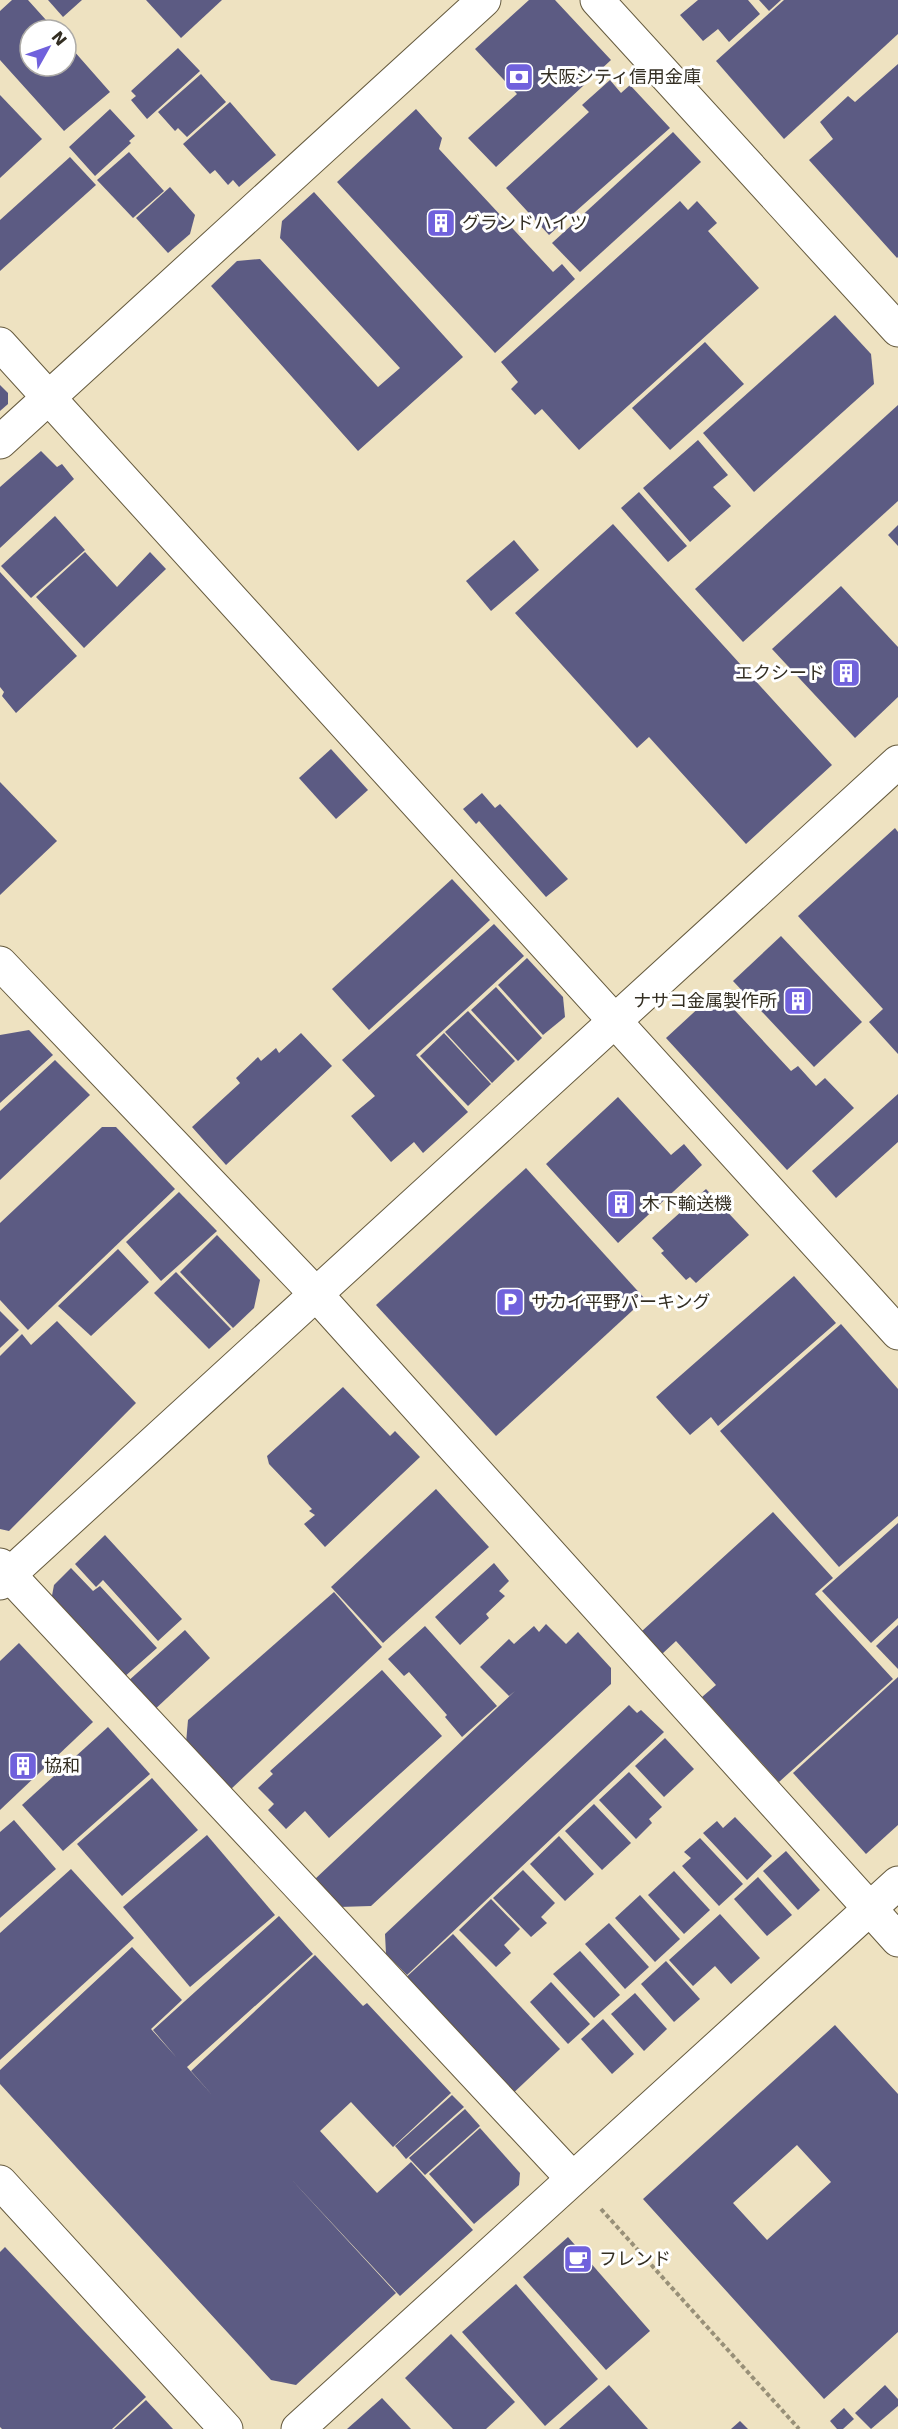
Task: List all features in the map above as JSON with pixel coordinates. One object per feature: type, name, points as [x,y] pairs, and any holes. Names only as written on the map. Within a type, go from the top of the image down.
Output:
[{"type":"street","points":[[0,442],[484,0]]},
{"type":"street","points":[[597,0],[898,330]]},
{"type":"street","points":[[0,344],[898,1333]]},
{"type":"street","points":[[573,2178],[3,1574],[617,1021],[898,762]]},
{"type":"street","points":[[0,963],[315,1293],[898,1940]]},
{"type":"street","points":[[298,2429],[898,1883]]},
{"type":"street","points":[[0,2182],[226,2429]]},
{"type":"path","points":[[573,2178],[799,2429]]},
{"type":"building","points":[[12,0],[28,0],[44,18],[18,18],[18,78],[78,78],[78,56],[110,92],[64,131],[0,60],[0,11]]},
{"type":"building","points":[[48,0],[82,0],[63,17]]},
{"type":"building","points":[[146,0],[222,0],[181,38]]},
{"type":"building","points":[[529,0],[555,0],[611,60],[496,167],[468,138],[517,94],[475,49]]},
{"type":"building","points":[[698,0],[748,0],[760,14],[729,42],[718,29],[703,41],[680,15]]},
{"type":"building","points":[[759,0],[781,0],[769,11]]},
{"type":"building","points":[[784,0],[898,0],[898,34],[784,139],[716,61]]},
{"type":"building","points":[[178,48],[200,71],[147,119],[131,100],[136,96],[131,91]]},
{"type":"building","points":[[898,64],[897,258],[809,160],[833,139],[820,122],[848,96],[855,102]]},
{"type":"building","points":[[201,74],[226,102],[187,137],[178,128],[175,131],[158,112]]},
{"type":"building","points":[[610,80],[621,93],[630,85],[670,128],[549,235],[506,188],[589,112],[582,105]]},
{"type":"building","points":[[0,95],[42,139],[0,178]]},
{"type":"building","points":[[230,102],[276,155],[239,187],[233,180],[228,185],[215,170],[210,174],[183,144]]},
{"type":"building","points":[[110,109],[135,136],[129,141],[131,143],[95,176],[69,147]]},
{"type":"building","name":"グランドハイツ","points":[[416,109],[442,138],[439,149],[553,272],[562,264],[575,279],[495,353],[337,182]]},
{"type":"building","points":[[673,132],[701,162],[580,272],[552,243]]},
{"type":"building","points":[[129,152],[164,191],[133,218],[97,180]]},
{"type":"building","points":[[70,157],[96,185],[0,271],[0,220]]},
{"type":"building","points":[[170,187],[195,215],[190,234],[168,253],[136,218]]},
{"type":"building","points":[[314,192],[463,357],[358,451],[211,286],[237,261],[260,259],[378,387],[400,368],[280,238],[282,221]]},
{"type":"building","points":[[680,201],[688,210],[697,201],[717,223],[708,231],[759,288],[579,450],[542,409],[535,415],[511,389],[518,382],[501,362]]},
{"type":"building","points":[[835,315],[871,354],[874,384],[754,492],[703,433]]},
{"type":"building","points":[[705,342],[744,384],[670,450],[632,408]]},
{"type":"building","points":[[0,385],[8,393],[8,404],[0,411]]},
{"type":"building","points":[[898,405],[898,501],[743,642],[695,589]]},
{"type":"building","points":[[698,440],[728,475],[713,487],[731,506],[690,542],[643,488]]},
{"type":"building","points":[[41,451],[57,467],[62,464],[74,479],[0,548],[0,487]]},
{"type":"building","points":[[639,492],[687,546],[668,562],[621,508]]},
{"type":"building","points":[[55,516],[85,550],[31,598],[1,566]]},
{"type":"building","points":[[613,524],[832,765],[746,844],[649,737],[637,748],[515,613]]},
{"type":"building","points":[[898,525],[898,546],[888,535]]},
{"type":"building","points":[[514,540],[539,570],[491,611],[466,581]]},
{"type":"building","points":[[85,552],[117,587],[150,552],[166,569],[84,648],[36,597]]},
{"type":"building","points":[[0,572],[77,656],[16,713],[2,696],[4,692],[0,687]]},
{"type":"building","name":"エクシード","points":[[841,586],[898,647],[898,697],[855,738],[772,649]]},
{"type":"building","points":[[331,749],[368,790],[336,819],[299,778]]},
{"type":"building","points":[[0,782],[57,841],[0,895]]},
{"type":"building","points":[[482,793],[495,808],[500,804],[568,879],[546,897],[479,821],[476,824],[463,809]]},
{"type":"building","points":[[895,828],[898,832],[898,1054],[869,1022],[883,1009],[798,916]]},
{"type":"building","points":[[452,879],[490,920],[369,1030],[332,989]]},
{"type":"building","points":[[494,924],[524,956],[416,1055],[468,1112],[423,1153],[414,1142],[391,1162],[351,1116],[375,1096],[342,1060]]},
{"type":"building","name":"ナサコ金属製作所","points":[[781,936],[862,1022],[814,1067],[733,981]]},
{"type":"building","points":[[527,958],[563,997],[565,1017],[543,1035],[498,985]]},
{"type":"building","points":[[496,987],[542,1038],[518,1061],[471,1010]]},
{"type":"building","points":[[717,991],[791,1071],[798,1066],[816,1086],[825,1078],[854,1108],[787,1170],[666,1038]]},
{"type":"building","points":[[468,1011],[515,1061],[492,1083],[445,1032]]},
{"type":"building","points":[[29,1030],[53,1055],[0,1103],[0,1035]]},
{"type":"building","points":[[301,1033],[332,1066],[226,1165],[192,1127],[240,1083],[236,1078],[258,1057],[261,1061],[276,1048],[279,1053]]},
{"type":"building","points":[[444,1033],[491,1084],[468,1106],[420,1056]]},
{"type":"building","points":[[55,1060],[90,1095],[0,1180],[0,1111]]},
{"type":"building","points":[[898,1094],[898,1142],[836,1198],[812,1171]]},
{"type":"building","name":"木下輸送機","points":[[618,1097],[671,1155],[684,1144],[702,1165],[618,1243],[546,1164]]},
{"type":"building","points":[[102,1127],[116,1127],[175,1189],[28,1330],[0,1300],[0,1223]]},
{"type":"building","name":"サカイ平野パーキング","points":[[526,1168],[645,1299],[496,1436],[376,1305]]},
{"type":"building","points":[[706,1189],[749,1235],[696,1283],[690,1277],[686,1280],[661,1253],[664,1251],[652,1238]]},
{"type":"building","points":[[179,1192],[217,1231],[161,1281],[126,1242]]},
{"type":"building","points":[[217,1235],[260,1280],[254,1308],[233,1328],[180,1272]]},
{"type":"building","points":[[118,1249],[149,1282],[91,1336],[58,1306]]},
{"type":"building","points":[[176,1272],[231,1329],[209,1349],[154,1293]]},
{"type":"building","points":[[794,1276],[836,1323],[718,1426],[711,1417],[690,1435],[656,1397]]},
{"type":"building","points":[[0,1311],[19,1330],[0,1348]]},
{"type":"building","points":[[57,1321],[136,1403],[9,1531],[0,1529],[0,1356],[22,1334],[31,1345]]},
{"type":"building","points":[[841,1324],[898,1389],[898,1516],[839,1567],[720,1431]]},
{"type":"building","points":[[343,1387],[390,1436],[395,1431],[420,1457],[325,1547],[304,1524],[315,1515],[309,1511],[312,1509],[269,1464],[267,1456]]},
{"type":"building","points":[[436,1489],[489,1547],[383,1643],[331,1587]]},
{"type":"building","points":[[773,1512],[833,1578],[815,1594],[893,1679],[779,1782],[702,1697],[716,1685],[676,1641],[662,1654],[642,1631]]},
{"type":"building","points":[[898,1523],[898,1618],[871,1643],[822,1591]]},
{"type":"building","points":[[105,1535],[182,1619],[158,1641],[103,1580],[96,1587],[75,1564]]},
{"type":"building","points":[[494,1563],[509,1581],[499,1591],[505,1596],[486,1614],[489,1618],[460,1645],[435,1617]]},
{"type":"building","points":[[71,1568],[93,1591],[100,1586],[157,1648],[123,1678],[51,1601],[54,1585]]},
{"type":"building","points":[[334,1592],[382,1647],[230,1790],[186,1743],[188,1720]]},
{"type":"building","points":[[546,1624],[566,1644],[578,1632],[611,1668],[611,1684],[371,1906],[339,1907],[314,1880],[515,1691],[509,1696],[480,1667],[509,1639],[514,1644],[534,1626],[539,1632]]},
{"type":"building","points":[[898,1625],[898,1669],[876,1646]]},
{"type":"building","points":[[425,1626],[497,1706],[462,1737],[445,1717],[447,1715],[409,1672],[404,1676],[388,1659]]},
{"type":"building","points":[[185,1630],[210,1658],[152,1712],[126,1683]]},
{"type":"building","name":"協和","points":[[19,1643],[93,1722],[0,1810],[0,1661]]},
{"type":"building","points":[[382,1670],[442,1736],[329,1838],[305,1811],[286,1829],[268,1810],[274,1804],[258,1788],[273,1774],[270,1771]]},
{"type":"building","points":[[898,1677],[898,1825],[866,1854],[793,1773]]},
{"type":"building","points":[[629,1705],[637,1713],[641,1710],[664,1732],[407,1975],[386,1954],[385,1934]]},
{"type":"building","points":[[108,1727],[150,1774],[63,1851],[22,1805]]},
{"type":"building","points":[[665,1738],[694,1769],[664,1797],[635,1766]]},
{"type":"building","points":[[629,1772],[662,1807],[649,1819],[652,1823],[636,1839],[599,1800]]},
{"type":"building","points":[[152,1778],[198,1830],[122,1896],[77,1844]]},
{"type":"building","points":[[594,1804],[631,1843],[602,1870],[565,1831]]},
{"type":"building","points":[[735,1817],[772,1856],[747,1880],[703,1833],[717,1821],[723,1828]]},
{"type":"building","points":[[14,1820],[56,1869],[0,1918],[0,1832]]},
{"type":"building","points":[[207,1835],[275,1915],[190,1987],[123,1907]]},
{"type":"building","points":[[559,1836],[594,1874],[565,1901],[530,1864]]},
{"type":"building","points":[[700,1838],[743,1884],[719,1906],[682,1866],[691,1858],[684,1852]]},
{"type":"building","points":[[786,1851],[820,1890],[798,1910],[763,1871]]},
{"type":"building","points":[[71,1869],[134,1938],[0,2060],[0,1933]]},
{"type":"building","points":[[523,1870],[555,1903],[541,1917],[547,1923],[531,1937],[493,1898]]},
{"type":"building","points":[[674,1871],[710,1910],[684,1934],[648,1895]]},
{"type":"building","points":[[758,1877],[792,1915],[767,1936],[734,1899]]},
{"type":"building","points":[[640,1895],[680,1939],[655,1962],[615,1918]]},
{"type":"building","points":[[491,1899],[520,1929],[504,1945],[511,1953],[496,1967],[459,1930]]},
{"type":"building","points":[[720,1914],[760,1958],[731,1984],[715,1966],[693,1986],[669,1960]]},
{"type":"building","points":[[279,1916],[313,1954],[187,2067],[213,2096],[191,2071],[315,1955],[363,2006],[367,2003],[451,2093],[393,2147],[351,2102],[320,2131],[377,2193],[411,2162],[473,2230],[400,2296],[290,2178],[396,2293],[296,2385],[271,2380],[0,2084],[0,2070],[132,1947],[182,2000],[151,2029],[177,2058],[153,2030]]},
{"type":"building","points":[[609,1923],[649,1967],[625,1989],[585,1944]]},
{"type":"building","points":[[453,1934],[560,2049],[508,2098],[401,1982]]},
{"type":"building","points":[[580,1951],[620,1995],[594,2018],[553,1974]]},
{"type":"building","points":[[666,1961],[700,1999],[674,2022],[641,1984]]},
{"type":"building","points":[[551,1982],[590,2024],[568,2044],[530,2002]]},
{"type":"building","points":[[635,1993],[667,2029],[644,2051],[611,2014]]},
{"type":"building","points":[[603,2019],[634,2054],[612,2074],[581,2039]]},
{"type":"building","points":[[835,2025],[898,2094],[898,2332],[824,2399],[643,2199]],"holes":[[[797,2145],[831,2182],[767,2240],[733,2203]]]},
{"type":"building","points":[[452,2095],[464,2107],[406,2159],[395,2146]]},
{"type":"building","points":[[465,2109],[480,2126],[425,2175],[409,2158]]},
{"type":"building","points":[[480,2128],[520,2173],[519,2185],[474,2224],[429,2174]]},
{"type":"building","points":[[568,2237],[650,2331],[606,2370],[523,2277]]},
{"type":"building","points":[[5,2247],[146,2397],[112,2429],[2,2429],[0,2427],[0,2252]]},
{"type":"building","points":[[516,2284],[598,2379],[545,2426],[462,2332]]},
{"type":"building","points":[[451,2334],[515,2402],[486,2429],[453,2429],[405,2378]]},
{"type":"building","points":[[609,2385],[648,2429],[559,2429]]},
{"type":"building","points":[[885,2385],[898,2399],[898,2406],[871,2429],[855,2413]]},
{"type":"building","points":[[382,2398],[411,2429],[347,2429]]},
{"type":"building","points":[[146,2400],[173,2429],[114,2429]]},
{"type":"building","points":[[844,2408],[854,2419],[843,2429],[837,2429],[830,2421]]},
{"type":"building","points":[[740,2421],[748,2429],[731,2429]]},
{"type":"place","name":"大阪シティ信用金庫","points":[[519,77]]},
{"type":"place","name":"グランドハイツ","points":[[441,223]]},
{"type":"place","name":"エクシード","points":[[846,673]]},
{"type":"place","name":"ナサコ金属製作所","points":[[798,1001]]},
{"type":"place","name":"木下輸送機","points":[[621,1204]]},
{"type":"place","name":"サカイ平野パーキング","points":[[510,1302]]},
{"type":"place","name":"協和","points":[[23,1766]]},
{"type":"place","name":"フレンド","points":[[578,2259]]}]
